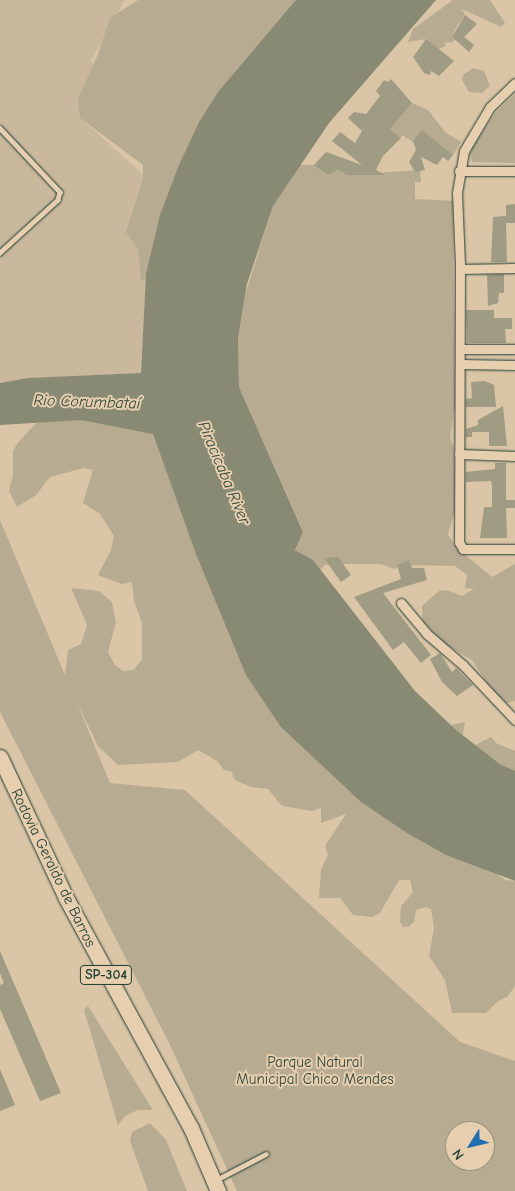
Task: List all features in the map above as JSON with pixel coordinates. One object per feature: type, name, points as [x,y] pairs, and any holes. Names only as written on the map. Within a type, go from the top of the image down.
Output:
[{"type":"highway","name":"Rodovia Geraldo de Barros","points":[[0,756],[66,898],[191,1128],[216,1186]]},
{"type":"street","points":[[515,83],[490,107],[464,151],[459,171],[460,546],[515,549]]},
{"type":"street","points":[[459,171],[515,171]]},
{"type":"street","points":[[460,269],[515,268]]},
{"type":"street","points":[[460,349],[515,349]]},
{"type":"street","points":[[461,364],[515,365]]},
{"type":"street","points":[[459,454],[515,456]]},
{"type":"street","points":[[401,603],[427,634],[515,720]]},
{"type":"lane","points":[[0,128],[60,192],[58,200],[0,253]]},
{"type":"lane","points":[[216,1186],[266,1154]]},
{"type":"shaded area","points":[[0,0],[125,0],[91,61],[113,95],[86,123],[167,196],[146,274],[141,373],[29,378],[0,383]]},
{"type":"green space","points":[[138,0],[320,0],[151,276],[141,281],[138,249],[126,232],[143,179],[143,165],[80,118],[78,99],[98,54],[110,18]]},
{"type":"green space","points":[[453,0],[490,0],[505,23],[501,27],[462,9],[465,15],[455,29],[452,37],[455,40],[451,43],[445,42],[446,46],[438,49],[426,39],[408,42],[413,29]]},
{"type":"green space","points":[[473,68],[484,71],[490,86],[482,93],[469,92],[462,80],[463,75]]},
{"type":"green space","points":[[515,94],[515,163],[472,162],[470,150],[495,113]]},
{"type":"green space","points":[[412,103],[428,110],[445,132],[461,142],[453,155],[422,131],[413,142],[402,135],[401,138],[390,129]]},
{"type":"green space","points":[[300,165],[314,165],[327,175],[338,170],[347,175],[420,170],[421,182],[415,182],[415,199],[453,201],[455,405],[450,438],[454,447],[456,505],[448,535],[457,548],[492,577],[515,564],[515,701],[502,704],[488,691],[487,683],[472,660],[443,643],[422,620],[422,606],[439,591],[446,590],[462,596],[474,589],[465,588],[467,575],[455,566],[400,565],[395,569],[380,564],[343,564],[325,565],[320,570],[313,560],[295,550],[303,531],[239,387],[238,338],[246,292],[273,206]]},
{"type":"green space","name":"Parque Natural Municipal Chico Mendes","points":[[69,413],[155,431],[473,855],[505,880],[515,881],[515,986],[507,997],[498,1001],[486,1013],[452,1013],[445,980],[429,956],[434,928],[431,909],[426,907],[416,910],[414,922],[408,927],[403,927],[400,922],[401,906],[413,892],[410,880],[399,880],[380,913],[372,917],[353,915],[340,898],[319,898],[321,869],[328,855],[325,846],[346,814],[321,823],[321,808],[312,811],[282,806],[268,789],[251,787],[235,780],[231,771],[224,770],[217,761],[198,750],[178,762],[118,765],[98,746],[77,703],[110,783],[185,790],[460,1042],[515,1061],[515,1191],[237,1191],[169,1043],[0,712],[0,520],[65,675],[68,650],[81,644],[87,625],[71,588],[99,591],[112,602],[116,622],[108,652],[115,665],[123,671],[134,670],[142,659],[142,623],[134,601],[132,582],[122,584],[98,575],[111,550],[114,536],[100,514],[83,503],[93,470],[84,468],[50,477],[36,495],[17,507],[9,491],[13,475],[13,451],[35,424]]},
{"type":"green space","points":[[428,717],[446,726],[465,722],[462,740],[471,747],[491,737],[496,743],[515,751],[515,786],[497,780],[438,738],[428,725]]},
{"type":"green space","points":[[88,1006],[153,1110],[138,1110],[125,1116],[118,1125],[84,1010]]},
{"type":"green space","points":[[150,1123],[166,1140],[187,1191],[148,1191],[130,1141],[132,1132]]},
{"type":"water","points":[[296,0],[436,0],[329,123],[273,206],[247,284],[238,338],[239,387],[303,532],[295,550],[313,560],[415,691],[456,730],[501,765],[515,771],[515,881],[446,855],[407,833],[361,802],[281,727],[246,675],[196,554],[153,434],[81,420],[0,425],[0,383],[28,378],[141,373],[146,274],[160,215],[179,165],[199,122],[218,92]]},
{"type":"building","points":[[465,15],[477,24],[464,37],[474,45],[469,52],[452,37]]},
{"type":"building","points":[[426,39],[454,61],[439,76],[431,71],[430,75],[424,73],[413,57]]},
{"type":"building","points":[[391,79],[412,103],[390,129],[401,138],[383,156],[376,170],[385,175],[347,175],[338,170],[327,175],[314,165],[326,152],[362,165],[332,141],[340,132],[355,143],[362,131],[348,118],[354,112],[366,114],[380,96],[376,91],[384,80],[388,82]]},
{"type":"building","points":[[422,130],[453,155],[448,161],[443,157],[437,165],[421,157],[425,170],[415,172],[409,162],[416,150],[413,141]]},
{"type":"building","points":[[515,204],[515,223],[506,223],[507,262],[491,262],[493,217],[506,216],[506,205]]},
{"type":"building","points":[[504,274],[504,293],[499,293],[498,303],[488,306],[487,275]]},
{"type":"building","points":[[466,310],[494,310],[494,318],[512,318],[512,329],[505,329],[506,343],[467,343]]},
{"type":"building","points":[[485,381],[494,385],[496,407],[466,407],[466,399],[472,398],[471,382]]},
{"type":"building","points":[[503,406],[507,446],[489,446],[489,432],[472,432],[472,437],[466,437],[466,429],[478,425],[478,420]]},
{"type":"building","points":[[495,463],[506,463],[506,500],[515,500],[515,508],[506,508],[507,538],[480,538],[484,507],[492,507],[491,481],[466,482],[466,472],[495,469]]},
{"type":"building","points":[[338,557],[351,575],[341,582],[324,558]]},
{"type":"building","points":[[409,560],[412,568],[424,568],[427,580],[383,593],[431,655],[421,663],[404,642],[393,650],[354,597],[401,579],[397,565]]},
{"type":"building","points":[[440,653],[452,672],[456,668],[473,685],[457,696],[442,682],[430,659]]},
{"type":"building","points":[[0,951],[61,1093],[40,1101],[0,1009],[0,985],[4,983],[0,973]]},
{"type":"building","points":[[0,1069],[15,1105],[0,1111]]},
{"type":"water label","name":"Rio Corumbataí","points":[[87,402]]},
{"type":"water label","name":"Piracicaba River","points":[[224,473]]}]
